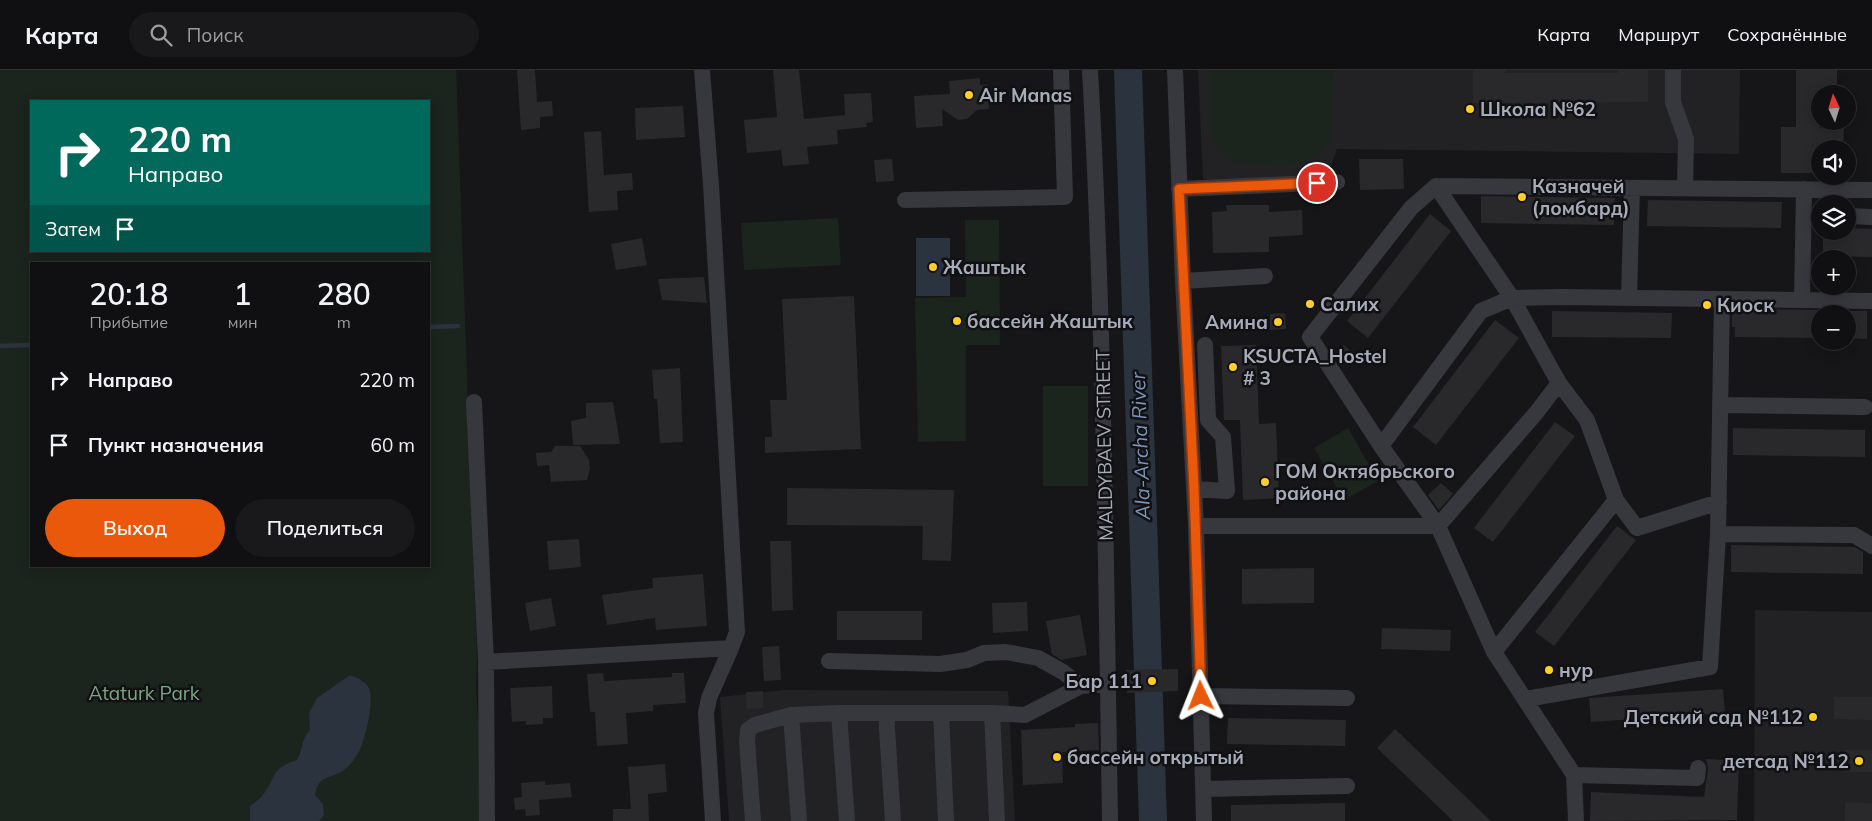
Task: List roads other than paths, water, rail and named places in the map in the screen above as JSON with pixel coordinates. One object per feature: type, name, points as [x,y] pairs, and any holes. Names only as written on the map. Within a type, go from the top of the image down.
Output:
[{"type":"street","points":[[702,70],[712,195],[737,632],[709,698],[706,713],[712,821]]},
{"type":"street","points":[[905,200],[1065,197],[1061,70]]},
{"type":"street","name":"MALDYBAEV STREET","points":[[1090,70],[1098,230],[1106,518],[1110,821]]},
{"type":"street","points":[[1175,70],[1183,281],[1196,526],[1204,821]]},
{"type":"street","points":[[1673,70],[1673,102],[1686,139],[1686,188]]},
{"type":"street","points":[[1179,189],[1337,182]]},
{"type":"street","points":[[1436,186],[1512,298],[1559,383],[1587,420],[1616,500],[1637,528],[1719,502]]},
{"type":"street","points":[[1576,821],[1574,774],[1494,652],[1438,526],[1382,446],[1310,337],[1411,208],[1436,186],[1872,190]]},
{"type":"street","points":[[1629,298],[1632,188]]},
{"type":"street","points":[[1802,300],[1804,189]]},
{"type":"street","points":[[1856,216],[1872,216]]},
{"type":"street","points":[[1183,281],[1265,276]]},
{"type":"street","points":[[1382,446],[1481,311],[1512,298],[1560,297],[1872,302]]},
{"type":"street","points":[[1526,699],[1710,667],[1718,534],[1722,299]]},
{"type":"street","points":[[1194,488],[1227,490],[1223,437],[1208,420],[1205,345]]},
{"type":"street","points":[[1196,526],[1438,526],[1536,413],[1559,383]]},
{"type":"street","points":[[474,402],[486,662],[487,821]]},
{"type":"street","points":[[1720,405],[1865,407]]},
{"type":"street","points":[[1494,652],[1616,500]]},
{"type":"street","points":[[1718,534],[1854,535],[1872,546]]},
{"type":"street","points":[[486,662],[731,648]]},
{"type":"street","points":[[829,661],[940,664],[967,660],[984,653],[1006,652],[1038,658],[1064,672],[1081,686]]},
{"type":"street","points":[[753,821],[748,730],[755,724],[791,715],[839,713],[992,713],[1025,715],[1081,686],[1107,684]]},
{"type":"street","points":[[1201,696],[1347,698]]},
{"type":"street","points":[[839,713],[847,821]]},
{"type":"street","points":[[886,713],[893,821]]},
{"type":"street","points":[[941,713],[946,821]]},
{"type":"street","points":[[992,713],[997,821]]},
{"type":"street","points":[[791,715],[799,821]]},
{"type":"street","points":[[1574,774],[1697,778],[1698,768]]},
{"type":"street","points":[[1202,788],[1348,786]]},
{"type":"water","name":"Жаштык","points":[[916,238],[950,238],[950,296],[916,296]]},
{"type":"water","points":[[350,675],[363,682],[369,688],[371,703],[368,724],[362,745],[347,768],[318,784],[315,795],[323,804],[324,815],[319,821],[250,821],[250,806],[267,790],[282,767],[297,760],[310,730],[309,713],[317,698]]},
{"type":"waterway","name":"Ala-Archa River","points":[[1128,70],[1153,821]]},
{"type":"waterway","points":[[430,327],[458,326]]},
{"type":"waterway","points":[[0,346],[30,345]]},
{"type":"place","name":"Air Manas","points":[[969,95]]},
{"type":"place","name":"Школа №62","points":[[1470,109]]},
{"type":"place","name":"Казначей (ломбард)","points":[[1522,197]]},
{"type":"place","name":"Жаштык","points":[[933,267]]},
{"type":"place","name":"Салих","points":[[1310,304]]},
{"type":"place","name":"Киоск","points":[[1707,305]]},
{"type":"place","name":"бассейн Жаштык","points":[[957,321]]},
{"type":"place","name":"Амина","points":[[1278,322]]},
{"type":"place","name":"KSUCTA_Hostel # 3","points":[[1233,367]]},
{"type":"place","name":"ГОМ Октябрьского района","points":[[1265,482]]},
{"type":"place","name":"нур","points":[[1549,670]]},
{"type":"place","name":"Бар 111","points":[[1152,681]]},
{"type":"place","name":"Детский сад №112","points":[[1813,717]]},
{"type":"place","name":"бассейн открытый","points":[[1057,757]]},
{"type":"place","name":"детсад №112","points":[[1859,761]]},
{"type":"park label","name":"Ataturk Park","points":[[144,693]]}]
